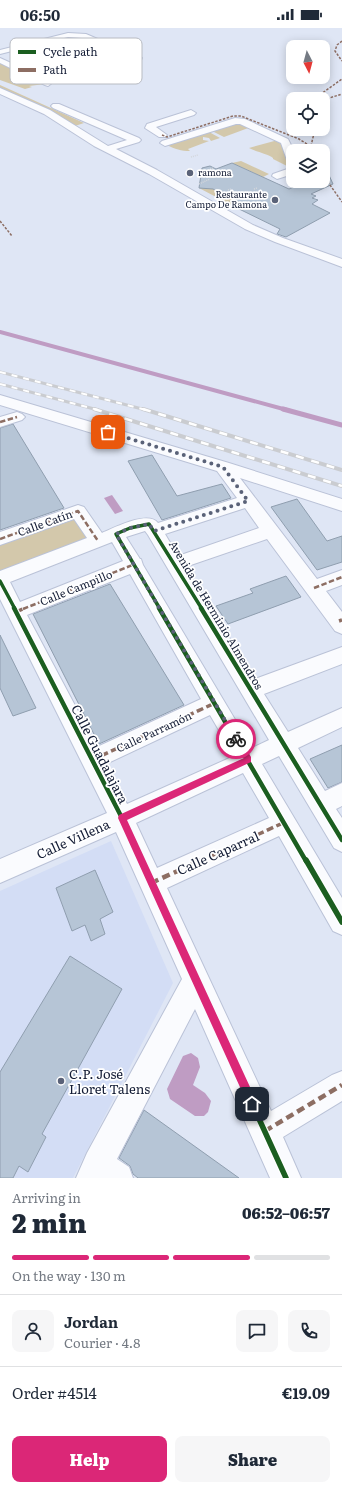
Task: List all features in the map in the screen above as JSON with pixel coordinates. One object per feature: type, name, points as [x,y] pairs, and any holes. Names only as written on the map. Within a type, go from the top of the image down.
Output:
[{"type":"street","points":[[56,38],[68,35],[80,35],[88,38]]},
{"type":"street","points":[[0,52],[10,50]]},
{"type":"street","points":[[0,60],[10,65]]},
{"type":"street","points":[[0,82],[140,142],[108,149]]},
{"type":"street","points":[[0,91],[47,112],[108,149],[153,172],[254,229],[296,247],[342,263]]},
{"type":"street","points":[[191,113],[150,126],[163,139],[235,122],[242,122],[285,141],[286,144]]},
{"type":"street","points":[[140,165],[152,160]]},
{"type":"street","points":[[153,172],[167,167]]},
{"type":"street","points":[[277,177],[286,173]]},
{"type":"street","points":[[0,400],[223,467],[342,505]]},
{"type":"street","points":[[0,422],[17,417]]},
{"type":"street","points":[[223,467],[341,623]]},
{"type":"street","points":[[0,578],[130,528],[149,524],[154,531],[248,501]]},
{"type":"street","name":"Calle Catín","points":[[0,539],[78,511],[107,538]]},
{"type":"street","name":"Avenida de Herminio Almendros","points":[[154,531],[342,840]]},
{"type":"street","points":[[174,564],[270,531]]},
{"type":"street","points":[[107,538],[135,564],[342,922]]},
{"type":"street","name":"Calle Campillo","points":[[16,612],[135,564]]},
{"type":"street","points":[[314,588],[342,577]]},
{"type":"street","name":"Calle Guadalajara","points":[[0,581],[122,818],[286,1178]]},
{"type":"street","points":[[251,690],[342,655]]},
{"type":"street","name":"Calle Parramón","points":[[92,760],[215,703]]},
{"type":"street","name":"Calle Villena","points":[[0,871],[122,818],[342,717]]},
{"type":"street","points":[[320,805],[342,794]]},
{"type":"street","name":"Calle Caparral","points":[[151,883],[285,822]]},
{"type":"street","points":[[102,1173],[196,980]]},
{"type":"street","points":[[265,1131],[342,1085]]},
{"type":"path","points":[[191,157],[198,155]]},
{"type":"path","points":[[210,169],[214,168]]},
{"type":"path","points":[[206,183],[205,181],[210,180]]},
{"type":"path","points":[[250,199],[254,198]]},
{"type":"shaded area","points":[[0,62],[10,67],[10,84],[0,80]]},
{"type":"shaded area","points":[[11,84],[45,84],[29,86],[32,87],[25,89]]},
{"type":"shaded area","points":[[0,85],[84,123],[75,126],[107,145],[105,146],[0,90]]},
{"type":"shaded area","points":[[237,123],[251,127],[224,137],[212,131]]},
{"type":"shaded area","points":[[209,132],[220,138],[211,141],[209,138],[203,137],[203,140],[209,141],[188,149],[190,151],[178,150],[167,145]]},
{"type":"shaded area","points":[[278,140],[282,142],[286,153],[286,166],[268,155],[249,148]]},
{"type":"shaded area","points":[[241,161],[269,174],[263,177],[232,163]]},
{"type":"shaded area","points":[[206,184],[243,204],[235,207],[199,188],[207,188]]},
{"type":"shaded area","points":[[112,495],[123,511],[115,514],[104,498]]},
{"type":"shaded area","points":[[78,511],[98,541],[0,578],[0,539]]},
{"type":"shaded area","name":"C.P. José Lloret Talens","points":[[111,841],[173,983],[73,1178],[0,1178],[0,891]]},
{"type":"shaded area","points":[[191,1053],[198,1058],[200,1067],[193,1085],[205,1093],[211,1101],[208,1112],[204,1116],[195,1116],[170,1099],[167,1089],[183,1056]]},
{"type":"building","points":[[232,163],[289,189],[324,188],[311,194],[316,196],[312,198],[318,200],[312,204],[330,213],[286,237],[277,234],[280,229],[235,207],[243,204],[213,189],[199,188],[202,168],[210,166],[216,169]]},
{"type":"building","points":[[330,177],[333,184],[330,185]]},
{"type":"building","points":[[13,424],[64,508],[0,530],[0,428]]},
{"type":"building","points":[[152,455],[177,496],[222,484],[231,498],[162,520],[128,461]]},
{"type":"building","points":[[297,499],[327,541],[342,536],[342,562],[317,570],[271,507]]},
{"type":"building","points":[[286,576],[301,597],[228,624],[216,606],[253,593],[250,589]]},
{"type":"building","points":[[110,584],[184,705],[99,744],[33,614]]},
{"type":"building","points":[[0,635],[36,708],[13,716],[0,688]]},
{"type":"building","points":[[342,745],[342,782],[328,788],[310,759]]},
{"type":"building","points":[[95,870],[113,912],[100,919],[105,934],[91,941],[85,925],[72,931],[56,888]]},
{"type":"building","points":[[70,956],[122,989],[42,1134],[46,1137],[28,1172],[19,1166],[13,1178],[0,1178],[0,1072]]},
{"type":"building","points":[[144,1110],[239,1178],[138,1178],[133,1174],[130,1166],[119,1158]]},
{"type":"waterway","points":[[0,332],[287,410]]},
{"type":"waterway","points":[[283,409],[342,425]]},
{"type":"railway","points":[[0,372],[146,410]]},
{"type":"railway","points":[[0,384],[98,410]]},
{"type":"railway","points":[[94,409],[342,486]]},
{"type":"railway","points":[[143,409],[342,470]]},
{"type":"marked path","points":[[342,41],[337,45],[335,51],[342,61]]},
{"type":"marked path","points":[[324,92],[342,79]]},
{"type":"marked path","points":[[330,98],[342,94]]},
{"type":"marked path","points":[[162,135],[167,137],[233,116],[241,116],[299,139],[307,144]]},
{"type":"marked path","points":[[311,144],[313,136]]},
{"type":"marked path","points":[[330,185],[342,202]]},
{"type":"marked path","points":[[0,221],[12,236]]},
{"type":"marked path","points":[[0,422],[17,417]]},
{"type":"marked path","points":[[0,539],[78,511],[98,541]]},
{"type":"marked path","points":[[16,612],[135,564]]},
{"type":"marked path","points":[[314,588],[342,577]]},
{"type":"marked path","points":[[92,760],[215,703]]},
{"type":"marked path","points":[[151,883],[285,822]]},
{"type":"marked path","points":[[265,1131],[342,1085]]},
{"type":"cycle path","points":[[342,840],[149,524],[130,528],[116,534],[342,922]]},
{"type":"cycle path","points":[[0,581],[122,818],[286,1178]]},
{"type":"way so far","points":[[108,432],[223,467],[248,501],[154,531],[149,524],[130,528],[116,534],[135,564],[236,739]]},
{"type":"place","name":"ramona","points":[[190,173]]},
{"type":"place","name":"Restaurante Campo De Ramona","points":[[275,200]]},
{"type":"place","name":"C.P. José Lloret Talens","points":[[61,1081]]},
{"type":"route","points":[[236,739],[248,760],[122,818],[252,1104]]}]
